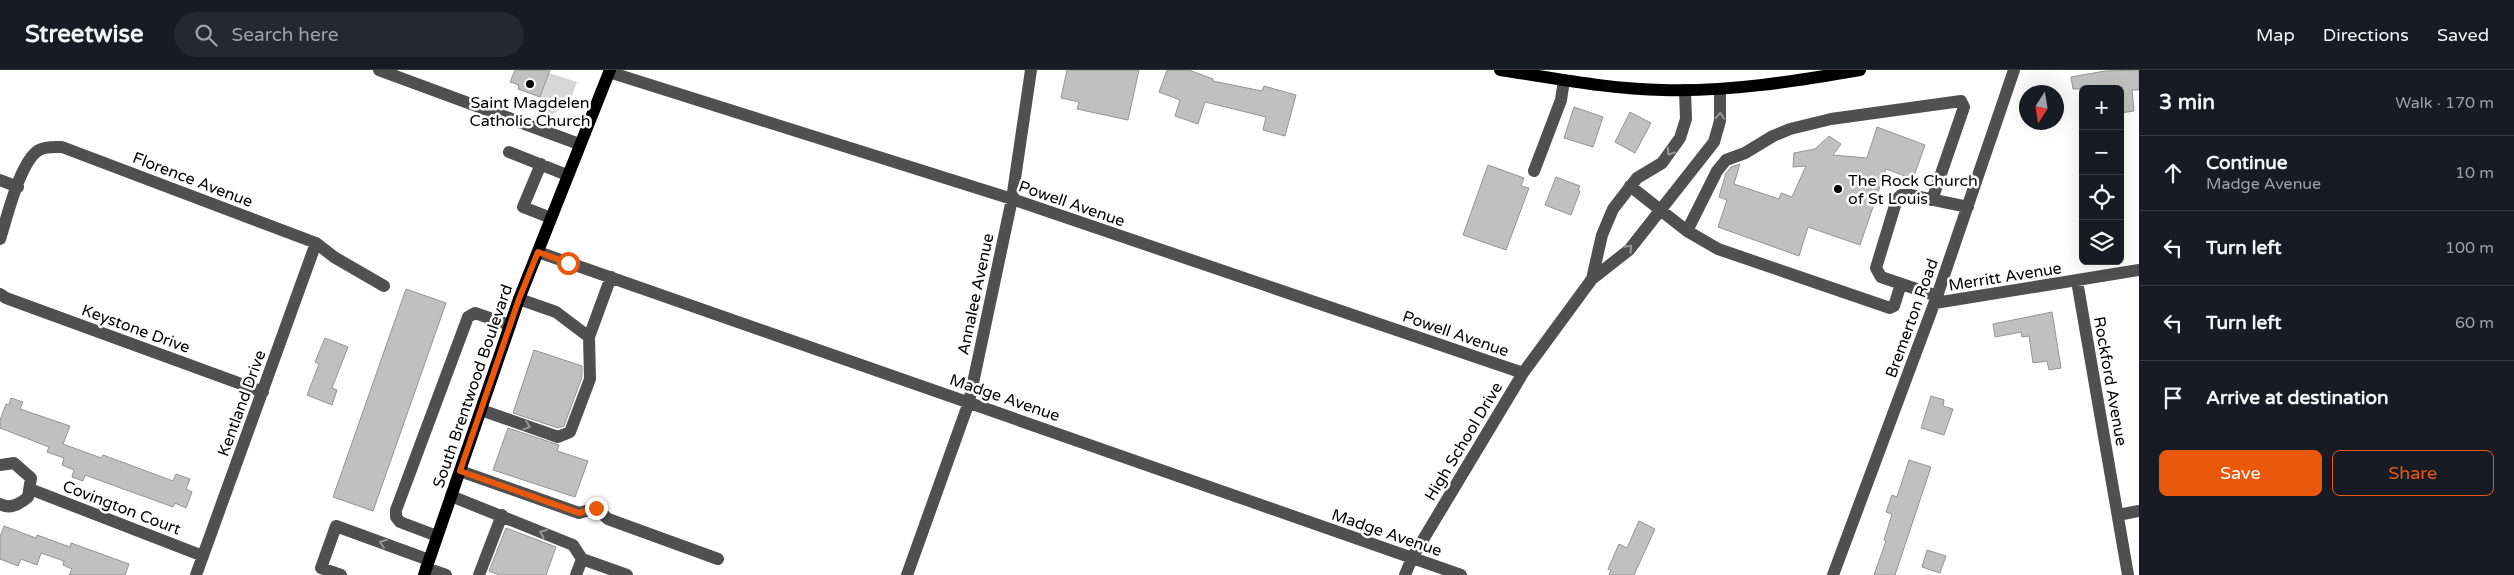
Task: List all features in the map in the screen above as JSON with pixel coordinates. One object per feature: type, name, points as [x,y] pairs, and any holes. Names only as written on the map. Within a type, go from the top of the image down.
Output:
[{"type":"main road","points":[[1500,70],[1617,87],[1685,90],[1720,89],[1860,70]]},
{"type":"main road","name":"South Brentwood Boulevard","points":[[426,568],[519,299],[609,71]]},
{"type":"street","points":[[379,70],[400,74],[579,144]]},
{"type":"street","name":"Annalee Avenue","points":[[907,575],[969,402],[1012,199],[1031,70]]},
{"type":"street","name":"Bremerton Road","points":[[1833,575],[1936,300],[2014,70]]},
{"type":"street","name":"Powell Avenue","points":[[609,71],[1012,199],[1523,373]]},
{"type":"street","points":[[1534,171],[1561,100],[1564,80]]},
{"type":"street","name":"High School Drive","points":[[1405,575],[1412,558],[1523,373],[1592,279],[1629,250],[1660,208],[1714,142],[1720,121],[1720,89]]},
{"type":"street","name":"High School Drive","points":[[1592,279],[1602,235],[1613,209],[1638,178],[1662,163],[1680,138],[1686,119],[1685,90]]},
{"type":"street","points":[[1687,231],[1717,171],[1726,160],[1745,153],[1773,136],[1790,129],[1831,119],[1961,101],[1964,107],[1932,200]]},
{"type":"street","name":"Florence Avenue","points":[[18,187],[28,162],[38,151],[50,147],[62,147],[316,243],[384,286]]},
{"type":"street","points":[[509,152],[567,175]]},
{"type":"street","points":[[541,164],[523,207],[551,218]]},
{"type":"street","points":[[0,180],[18,187],[0,238]]},
{"type":"street","points":[[1630,186],[1687,231],[1718,249],[1890,308],[1901,284]]},
{"type":"street","points":[[1936,300],[1881,277],[1876,268],[1898,200],[1901,195],[1968,207]]},
{"type":"street","name":"Kentland Drive","points":[[196,575],[316,243]]},
{"type":"street","name":"Madge Avenue","points":[[538,252],[1461,575]]},
{"type":"street","name":"Merritt Avenue","points":[[1936,300],[2077,281],[2139,270]]},
{"type":"street","points":[[481,410],[558,437],[570,432],[590,379],[590,337],[610,277]]},
{"type":"street","name":"Rockford Avenue","points":[[2077,281],[2128,575]]},
{"type":"street","name":"Keystone Drive","points":[[0,294],[6,298],[263,392]]},
{"type":"street","points":[[519,299],[556,312],[590,337]]},
{"type":"street","points":[[437,536],[400,522],[396,517],[396,510],[468,317],[475,313],[489,316],[510,325]]},
{"type":"street","points":[[0,465],[14,463],[25,470],[31,478],[28,497],[19,504],[5,507],[0,504]]},
{"type":"street","points":[[460,471],[579,513],[596,508],[608,520],[718,559]]},
{"type":"street","name":"Covington Court","points":[[30,489],[202,556]]},
{"type":"street","points":[[451,496],[573,545],[582,559],[627,575]]},
{"type":"street","points":[[2118,514],[2139,511]]},
{"type":"street","points":[[479,575],[502,515]]},
{"type":"street","points":[[341,575],[321,568],[336,526],[426,568],[446,575]]},
{"type":"street","points":[[576,575],[582,559]]},
{"type":"shaded area","points":[[549,73],[577,82],[568,106],[551,115],[536,110]]},
{"type":"building","name":"Saint Magdelen Catholic Church","points":[[515,70],[550,70],[540,97],[518,89],[519,85],[510,82]]},
{"type":"building","points":[[1067,70],[1139,70],[1128,120],[1077,109],[1079,102],[1061,98]]},
{"type":"building","points":[[1167,70],[1189,70],[1213,79],[1213,81],[1262,91],[1264,86],[1296,95],[1285,136],[1263,130],[1266,117],[1205,102],[1198,124],[1175,116],[1180,100],[1159,92]]},
{"type":"building","points":[[2139,70],[2139,90],[2132,90],[2134,111],[2124,112],[2124,85],[2079,85],[2079,89],[2073,89],[2071,77],[2105,71]]},
{"type":"building","points":[[1574,107],[1603,117],[1593,147],[1564,138]]},
{"type":"building","points":[[1630,112],[1651,123],[1635,153],[1615,142]]},
{"type":"building","name":"The Rock Church of St Louis","points":[[1877,127],[1925,145],[1913,179],[1886,169],[1860,245],[1808,227],[1799,256],[1718,227],[1727,200],[1719,197],[1726,173],[1731,167],[1740,164],[1734,184],[1779,199],[1781,193],[1792,197],[1806,166],[1793,167],[1794,153],[1815,149],[1829,136],[1841,144],[1833,155],[1867,158]]},
{"type":"building","points":[[1488,165],[1524,178],[1521,186],[1529,188],[1506,250],[1463,235]]},
{"type":"building","points":[[1556,177],[1580,186],[1571,215],[1545,205]]},
{"type":"building","points":[[406,289],[446,303],[373,511],[333,497]]},
{"type":"building","points":[[2052,312],[2061,368],[2049,370],[2047,361],[2033,363],[2029,336],[2022,337],[2021,332],[1995,337],[1993,324]]},
{"type":"building","points":[[325,338],[348,347],[332,388],[337,390],[332,405],[307,395],[319,364],[315,362]]},
{"type":"building","points":[[534,350],[582,366],[582,377],[564,426],[558,428],[513,413]]},
{"type":"building","points":[[1931,396],[1944,400],[1943,406],[1953,409],[1944,435],[1921,428]]},
{"type":"building","points":[[11,398],[23,402],[20,409],[70,426],[63,444],[101,458],[103,455],[173,481],[176,474],[190,479],[186,489],[192,492],[186,508],[175,503],[173,507],[85,475],[83,481],[72,477],[74,470],[62,465],[64,458],[47,452],[49,447],[0,428],[0,420],[6,404],[9,405]]},
{"type":"building","points":[[508,428],[559,445],[557,451],[588,461],[575,497],[493,470]]},
{"type":"building","points":[[1909,460],[1931,467],[1895,575],[1874,575],[1886,541],[1884,540],[1892,514],[1886,512],[1892,495],[1897,497]]},
{"type":"building","points":[[1639,521],[1655,529],[1634,575],[1609,575],[1611,570],[1608,569],[1619,544],[1627,548]]},
{"type":"building","points":[[4,526],[36,538],[37,535],[70,547],[71,543],[129,564],[125,575],[69,575],[72,569],[63,565],[64,561],[41,553],[37,565],[21,559],[18,566],[0,559],[0,537]]},
{"type":"building","points":[[506,528],[556,547],[546,575],[499,575],[489,571]]},
{"type":"building","points":[[1927,550],[1946,556],[1940,573],[1922,567]]},
{"type":"place","name":"Saint Magdelen Catholic Church","points":[[530,84]]},
{"type":"place","name":"The Rock Church of St Louis","points":[[1838,189]]},
{"type":"route","points":[[568,263],[538,252],[519,299],[460,471],[579,513],[596,508]]}]
